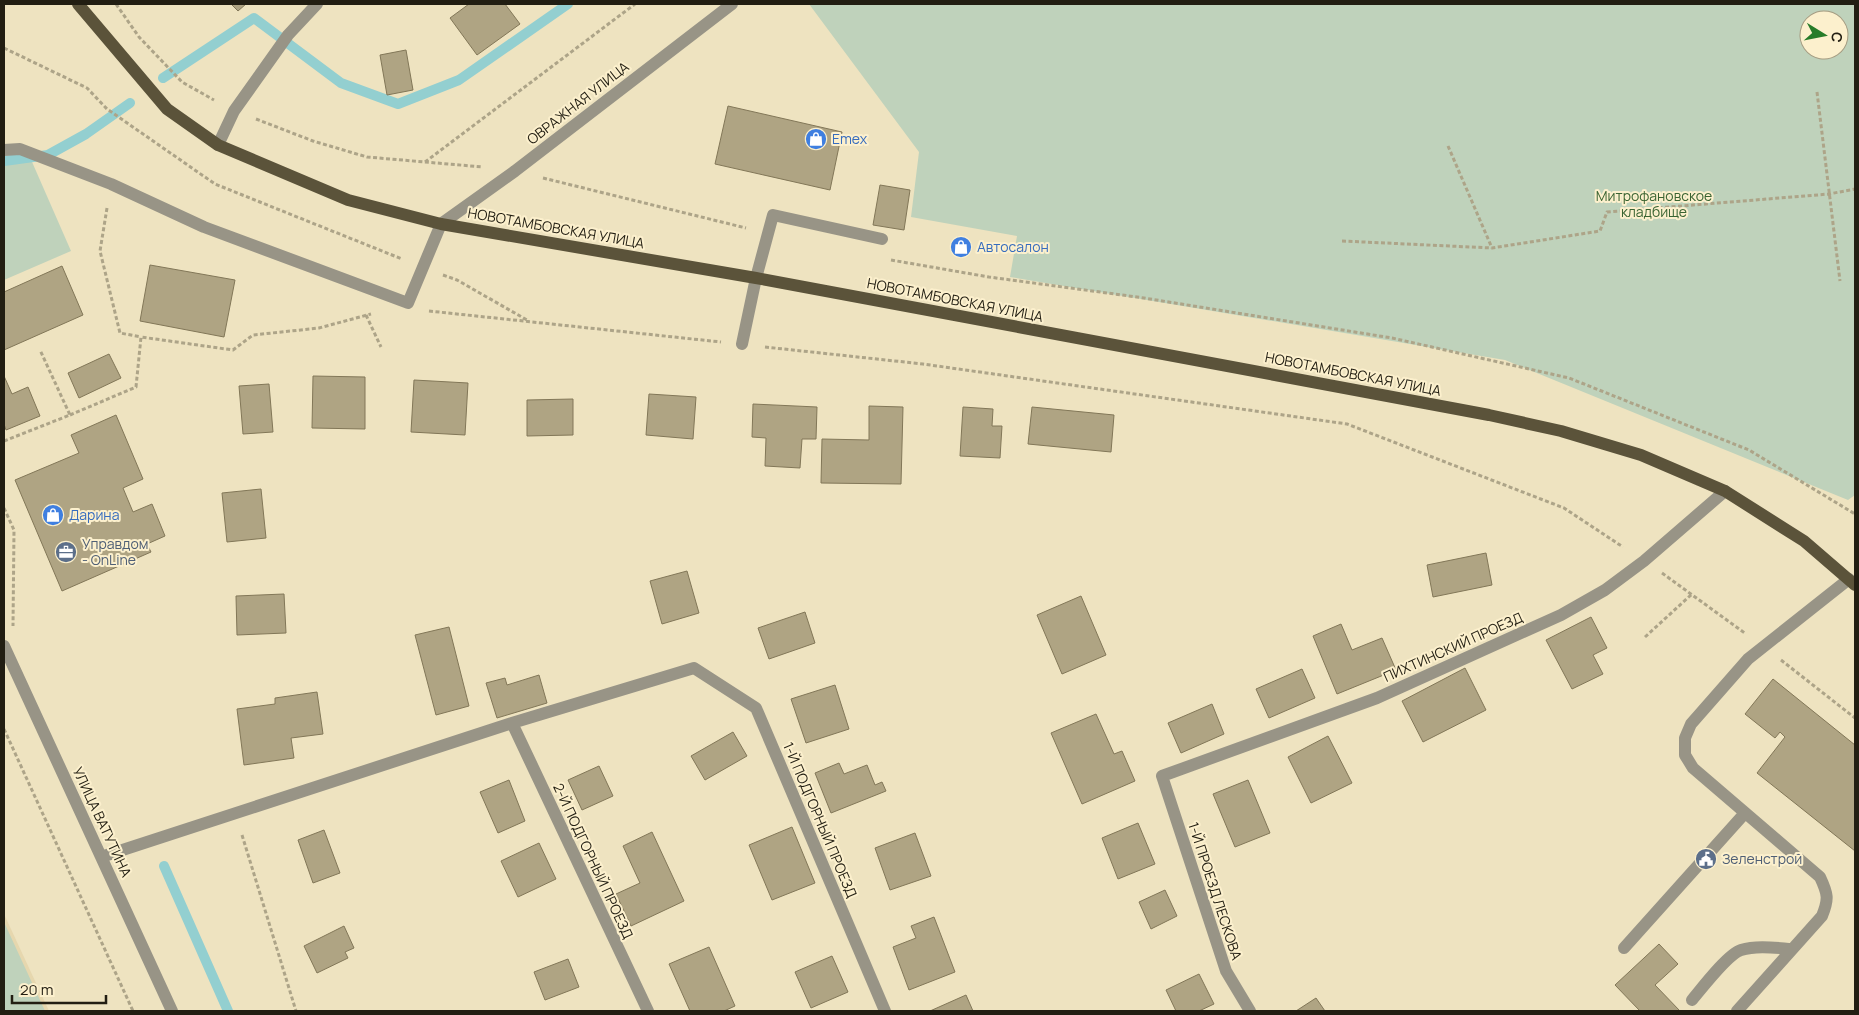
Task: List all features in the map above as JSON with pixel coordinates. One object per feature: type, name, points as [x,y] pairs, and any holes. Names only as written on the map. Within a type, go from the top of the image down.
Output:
[{"type":"main road","name":"НОВОТАМБОВСКАЯ УЛИЦА","points":[[78,4],[168,109],[218,145],[348,200],[442,224],[756,278],[1562,430],[1641,456],[1725,491],[1804,542],[1852,582]]},
{"type":"street","points":[[218,145],[234,111],[288,35],[317,4]]},
{"type":"street","name":"ОВРАЖНАЯ УЛИЦА","points":[[442,224],[515,171],[732,4]]},
{"type":"street","points":[[4,150],[20,149],[111,184],[204,227],[408,303],[442,224]]},
{"type":"street","points":[[742,344],[756,278],[773,215],[882,239]]},
{"type":"street","name":"ПИХТИНСКИЙ ПРОЕЗД","points":[[1162,776],[1386,694],[1562,615],[1605,590],[1644,561],[1725,491]]},
{"type":"street","points":[[1737,1011],[1822,916],[1827,905],[1827,892],[1820,877],[1693,768],[1686,755],[1685,738],[1698,716],[1748,659],[1852,582]]},
{"type":"street","name":"УЛИЦА ВАТУТИНА","points":[[6,651],[172,1011]]},
{"type":"street","name":"1-Й ПОДГОРНЫЙ ПРОЕЗД","points":[[512,723],[694,668],[756,708],[885,1011]]},
{"type":"street","points":[[101,857],[512,723]]},
{"type":"street","name":"2-Й ПОДГОРНЫЙ ПРОЕЗД","points":[[512,723],[648,1011]]},
{"type":"street","name":"1-Й ПРОЕЗД ЛЕСКОВА","points":[[1162,776],[1226,971],[1250,1011]]},
{"type":"street","points":[[1624,948],[1745,813]]},
{"type":"street","points":[[1692,1000],[1730,956],[1740,950],[1753,948],[1792,949]]},
{"type":"path","points":[[116,4],[139,37],[182,82],[234,111],[313,141],[367,157],[515,171],[768,233]]},
{"type":"path","points":[[424,162],[635,4]]},
{"type":"path","points":[[4,48],[86,88],[107,109],[214,184],[457,280],[530,322]]},
{"type":"path","points":[[1817,92],[1840,281]]},
{"type":"path","points":[[1448,146],[1492,248]]},
{"type":"path","points":[[111,184],[100,251],[120,333],[233,350],[254,335],[319,328],[408,303],[430,312],[922,364],[1347,424],[1564,508],[1692,594],[1855,718]]},
{"type":"path","points":[[1342,241],[1492,248],[1600,231],[1607,212],[1829,194],[1855,189]]},
{"type":"path","points":[[887,259],[989,277],[1144,298],[1392,338],[1569,378],[1749,450],[1855,514]]},
{"type":"path","points":[[366,315],[381,347]]},
{"type":"path","points":[[4,441],[136,387],[141,337]]},
{"type":"path","points":[[40,350],[70,415]]},
{"type":"path","points":[[4,508],[14,530],[14,618],[6,651]]},
{"type":"path","points":[[1645,638],[1692,594]]},
{"type":"path","points":[[4,729],[133,1011]]},
{"type":"path","points":[[236,813],[296,1011]]},
{"type":"shaded area","points":[[4,914],[49,1011],[4,1011]]},
{"type":"green space","name":"Митрофановское кладбище","points":[[809,4],[1855,4],[1855,495],[1848,500],[1505,360],[1010,277],[1017,236],[911,217],[919,152]]},
{"type":"green space","points":[[29,155],[71,251],[4,280],[4,165]]},
{"type":"green space","points":[[4,922],[45,1011],[4,1011]]},
{"type":"building","points":[[231,4],[246,4],[238,11]]},
{"type":"building","points":[[469,4],[505,4],[520,24],[477,55],[450,18]]},
{"type":"building","points":[[406,50],[413,90],[387,95],[380,55]]},
{"type":"building","points":[[728,106],[842,132],[830,190],[715,164]]},
{"type":"building","points":[[880,185],[910,190],[904,230],[873,225]]},
{"type":"building","points":[[150,265],[235,280],[224,337],[140,321]]},
{"type":"building","points":[[62,266],[83,315],[4,350],[4,292]]},
{"type":"building","points":[[109,354],[121,378],[79,398],[68,373]]},
{"type":"building","points":[[4,376],[12,394],[28,387],[40,416],[6,430],[4,424]]},
{"type":"building","points":[[313,376],[365,377],[365,429],[312,428]]},
{"type":"building","points":[[414,380],[468,383],[465,435],[411,432]]},
{"type":"building","points":[[269,384],[273,432],[243,434],[239,386]]},
{"type":"building","points":[[649,394],[696,397],[693,439],[646,435]]},
{"type":"building","points":[[573,399],[573,435],[527,436],[527,400]]},
{"type":"building","points":[[753,404],[817,407],[816,439],[802,439],[800,468],[765,466],[766,438],[752,437]]},
{"type":"building","points":[[869,406],[903,407],[901,484],[821,483],[822,439],[869,440]]},
{"type":"building","points":[[963,407],[993,409],[992,426],[1002,426],[1000,458],[960,456]]},
{"type":"building","points":[[1032,407],[1114,415],[1111,452],[1028,444]]},
{"type":"building","points":[[116,415],[143,479],[123,488],[133,512],[152,504],[165,536],[147,544],[151,552],[62,591],[15,480],[79,453],[71,435]]},
{"type":"building","points":[[261,489],[266,538],[227,542],[222,493]]},
{"type":"building","points":[[1486,553],[1492,585],[1433,597],[1427,565]]},
{"type":"building","points":[[687,571],[699,613],[662,624],[650,581]]},
{"type":"building","points":[[284,594],[286,633],[237,635],[236,596]]},
{"type":"building","points":[[1081,596],[1106,655],[1062,674],[1037,615]]},
{"type":"building","points":[[805,612],[815,643],[769,659],[758,628]]},
{"type":"building","points":[[1591,617],[1607,648],[1593,655],[1603,674],[1572,689],[1546,640]]},
{"type":"building","points":[[1341,624],[1352,650],[1382,638],[1396,670],[1337,694],[1313,636]]},
{"type":"building","points":[[449,627],[469,706],[436,715],[415,635]]},
{"type":"building","points":[[1465,668],[1486,710],[1423,742],[1402,701]]},
{"type":"building","points":[[1302,669],[1315,698],[1269,718],[1256,689]]},
{"type":"building","points":[[539,675],[547,703],[497,718],[486,683],[505,678],[507,685]]},
{"type":"building","points":[[1773,679],[1855,745],[1855,851],[1757,773],[1785,737],[1780,732],[1775,738],[1745,714]]},
{"type":"building","points":[[835,685],[849,729],[806,743],[791,699]]},
{"type":"building","points":[[317,692],[323,734],[291,738],[294,758],[244,765],[237,709],[275,704],[275,698]]},
{"type":"building","points":[[1212,704],[1224,734],[1181,753],[1168,723]]},
{"type":"building","points":[[1096,714],[1114,754],[1122,751],[1135,781],[1082,804],[1051,733]]},
{"type":"building","points":[[733,732],[747,756],[705,780],[691,756]]},
{"type":"building","points":[[1328,736],[1352,783],[1311,803],[1288,757]]},
{"type":"building","points":[[839,763],[844,774],[867,765],[875,785],[882,782],[886,791],[831,813],[815,773]]},
{"type":"building","points":[[599,766],[613,796],[582,810],[568,780]]},
{"type":"building","points":[[509,780],[525,821],[498,833],[480,792]]},
{"type":"building","points":[[1248,780],[1270,833],[1235,847],[1213,794]]},
{"type":"building","points":[[1138,823],[1155,864],[1118,879],[1102,838]]},
{"type":"building","points":[[792,827],[815,883],[772,900],[749,845]]},
{"type":"building","points":[[324,830],[340,873],[313,883],[298,840]]},
{"type":"building","points":[[652,832],[684,901],[631,926],[616,894],[640,883],[623,846]]},
{"type":"building","points":[[915,833],[931,876],[890,890],[875,848]]},
{"type":"building","points":[[539,843],[556,879],[518,897],[501,861]]},
{"type":"building","points":[[1165,890],[1177,916],[1151,929],[1139,902]]},
{"type":"building","points":[[934,917],[955,972],[909,990],[893,947],[916,938],[911,926]]},
{"type":"building","points":[[344,926],[354,948],[345,952],[348,958],[317,973],[304,946]]},
{"type":"building","points":[[1659,944],[1678,964],[1655,985],[1680,1011],[1640,1011],[1615,985]]},
{"type":"building","points":[[709,947],[735,1006],[724,1011],[690,1011],[669,964]]},
{"type":"building","points":[[832,956],[848,992],[811,1008],[795,972]]},
{"type":"building","points":[[568,959],[579,987],[545,1000],[534,972]]},
{"type":"building","points":[[1199,974],[1214,1004],[1199,1011],[1176,1011],[1166,990]]},
{"type":"building","points":[[966,995],[973,1011],[930,1011]]},
{"type":"building","points":[[1316,998],[1325,1011],[1296,1011]]},
{"type":"waterway","points":[[163,78],[254,18],[341,83],[398,104],[459,80],[568,4]]},
{"type":"waterway","points":[[4,161],[48,155],[86,134],[130,103]]},
{"type":"waterway","points":[[164,866],[228,1011]]},
{"type":"place","name":"Emex","points":[[816,139]]},
{"type":"place","name":"Автосалон","points":[[961,247]]},
{"type":"place","name":"Дарина","points":[[53,515]]},
{"type":"place","name":"Управдом - OnLine","points":[[66,552]]},
{"type":"place","name":"Зеленстрой","points":[[1706,859]]}]
